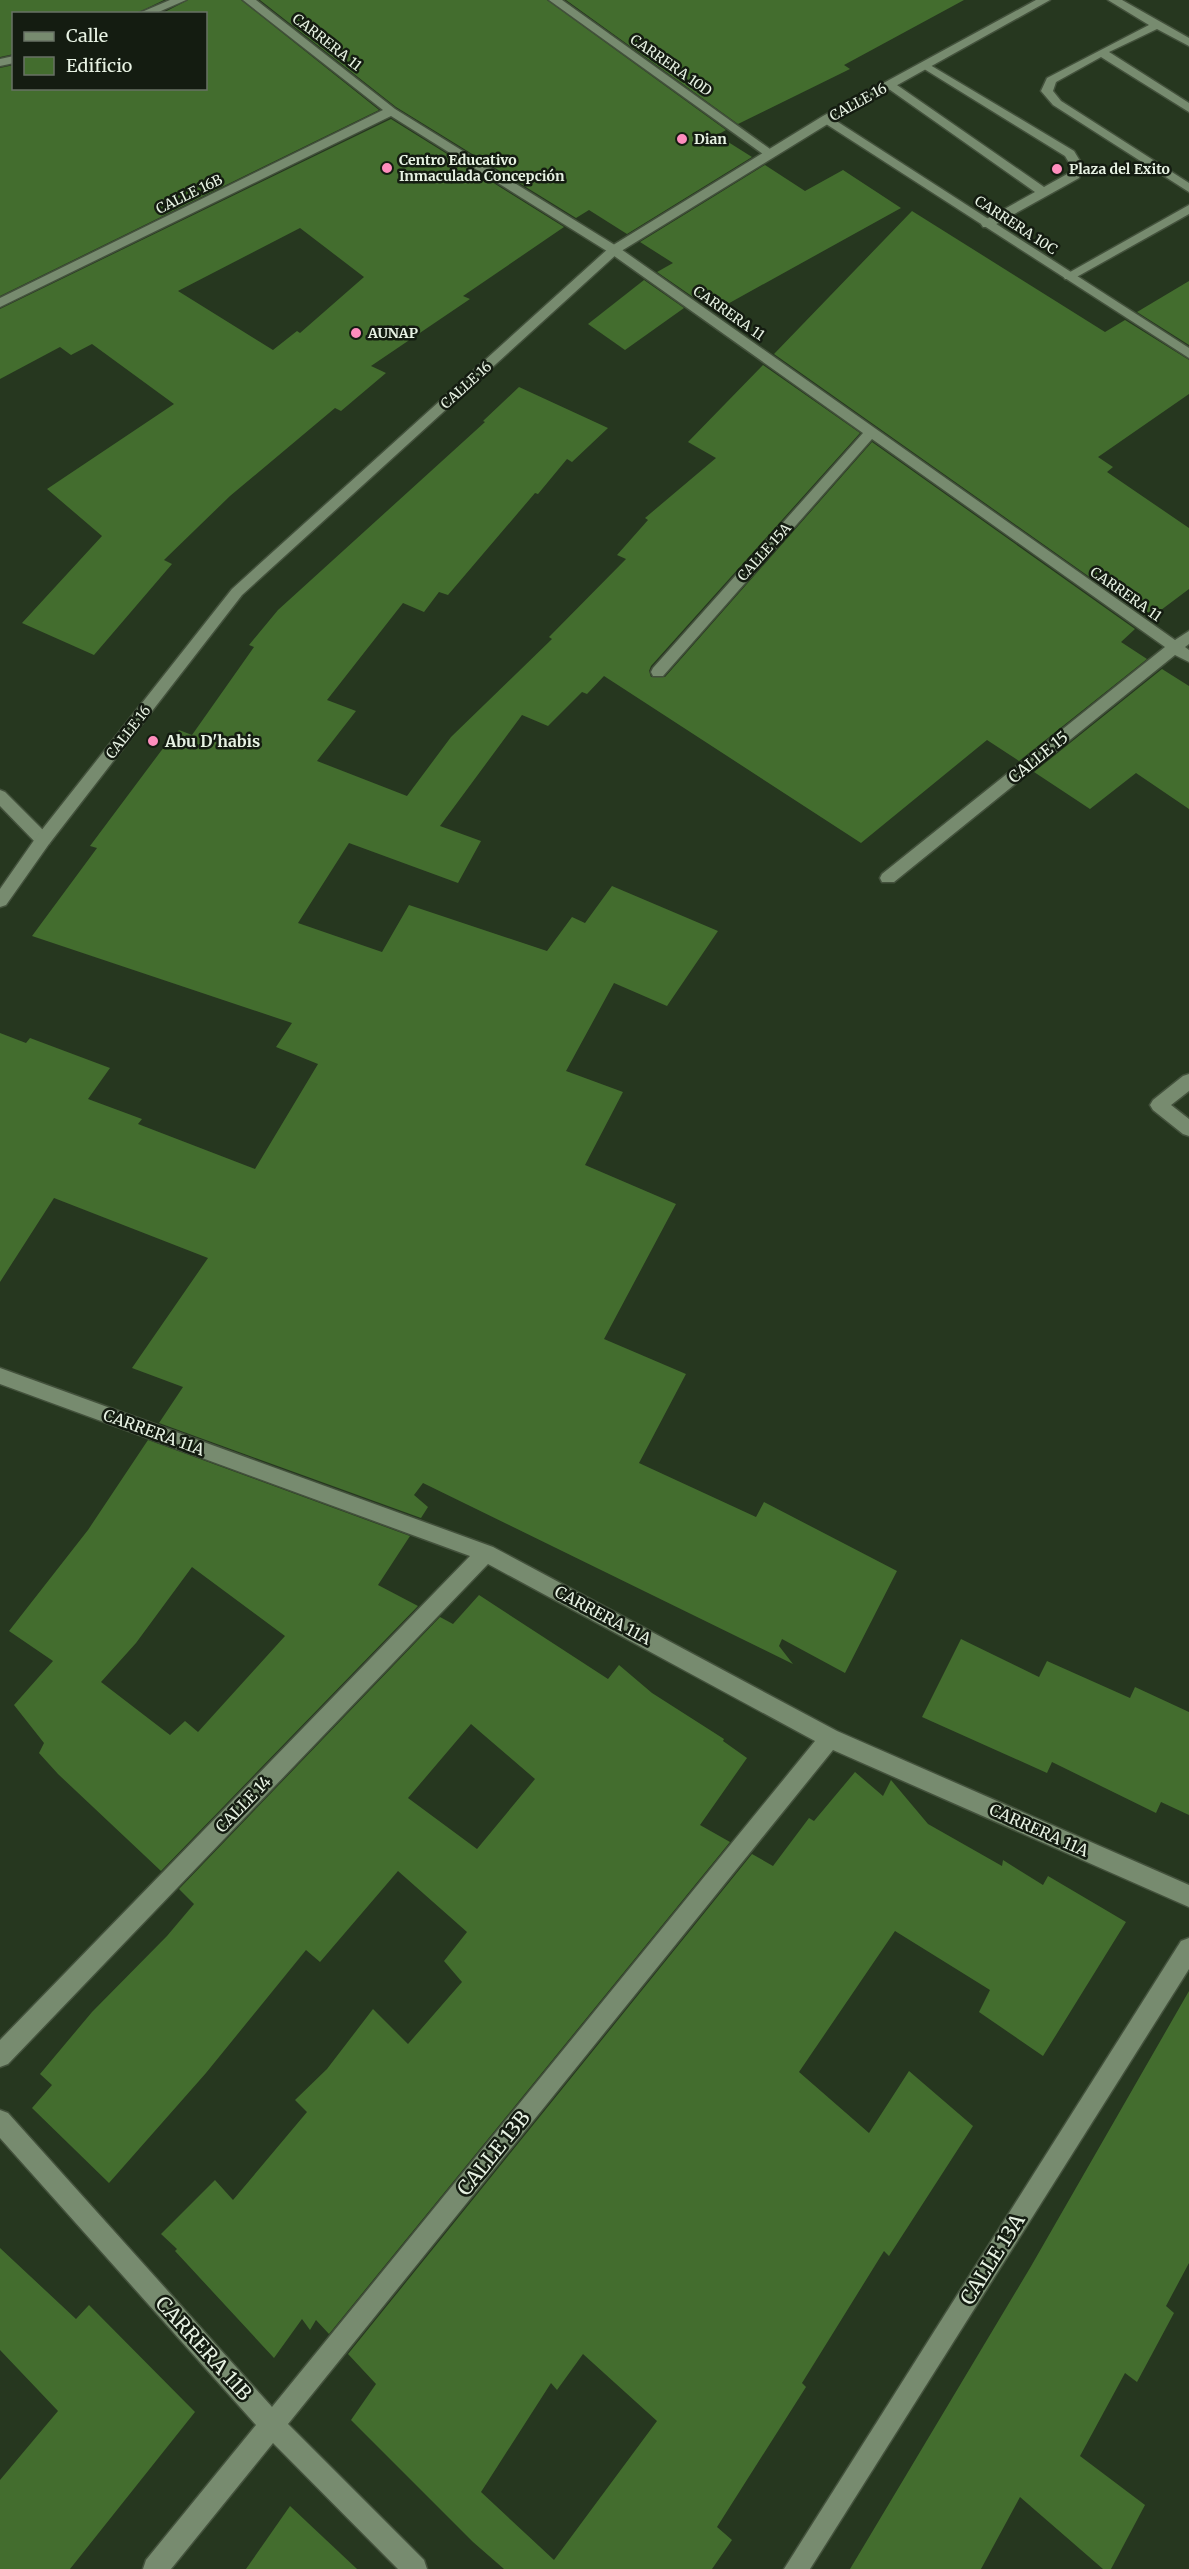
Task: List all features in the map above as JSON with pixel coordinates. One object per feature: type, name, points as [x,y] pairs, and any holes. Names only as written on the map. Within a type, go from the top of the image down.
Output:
[{"type":"street","points":[[147,12],[180,0]]},
{"type":"street","name":"CARRERA 11","points":[[249,0],[391,111],[614,250],[1189,657]]},
{"type":"street","name":"CARRERA 10D","points":[[555,0],[771,154]]},
{"type":"street","name":"CALLE 16","points":[[0,901],[43,840],[237,592],[614,250],[827,119],[1044,0]]},
{"type":"street","points":[[1114,0],[1189,43]]},
{"type":"street","points":[[1157,25],[1101,52],[1051,80],[1047,91],[1057,103],[1189,188]]},
{"type":"street","points":[[1101,52],[1189,108]]},
{"type":"street","points":[[925,65],[1070,154],[1077,166],[1075,175],[987,224]]},
{"type":"street","points":[[890,85],[1043,192]]},
{"type":"street","name":"CALLE 16B","points":[[0,303],[391,111]]},
{"type":"street","name":"CARRERA 10C","points":[[827,119],[1189,354]]},
{"type":"street","points":[[1069,276],[1189,208]]},
{"type":"street","name":"CALLE 15A","points":[[658,672],[871,432]]},
{"type":"street","name":"CALLE 15","points":[[888,878],[1189,636]]},
{"type":"street","points":[[0,796],[43,840]]},
{"type":"street","points":[[1189,1081],[1159,1105],[1189,1129]]},
{"type":"street","name":"CARRERA 11A","points":[[0,1376],[486,1553],[830,1738],[1189,1896]]},
{"type":"street","name":"CALLE 14","points":[[0,2056],[486,1553]]},
{"type":"street","name":"CALLE 13B","points":[[155,2569],[830,1738]]},
{"type":"street","name":"CALLE 13A","points":[[796,2569],[1189,1949]]},
{"type":"street","name":"CARRERA 11B","points":[[0,2121],[272,2425],[415,2569]]},
{"type":"building","points":[[0,0],[164,0],[139,12],[12,12],[12,54],[0,57]]},
{"type":"building","points":[[188,0],[241,0],[379,110],[0,296],[0,68],[12,65],[12,90],[207,90],[207,12],[165,12]]},
{"type":"building","points":[[260,0],[547,0],[726,130],[717,135],[752,157],[627,234],[589,210],[576,218],[396,107]]},
{"type":"building","points":[[566,0],[964,0],[844,65],[850,69],[738,124]]},
{"type":"building","points":[[391,119],[564,227],[463,296],[470,299],[371,366],[386,373],[341,411],[335,408],[230,496],[164,560],[172,564],[94,655],[22,623],[102,536],[47,489],[174,404],[92,344],[71,355],[60,347],[0,379],[0,309]],"holes":[[[300,228],[364,277],[300,333],[297,331],[273,350],[178,291]]]},
{"type":"building","points":[[765,165],[805,191],[843,170],[901,208],[724,306],[705,293],[696,299],[657,272],[673,263],[640,242]]},
{"type":"building","points":[[912,211],[1105,332],[1125,320],[1189,360],[1189,394],[1098,457],[1113,467],[1107,472],[1189,528],[1189,589],[1149,619],[774,354]]},
{"type":"building","points":[[644,280],[684,308],[625,350],[588,324]]},
{"type":"building","points":[[1189,281],[1189,345],[1137,312]]},
{"type":"building","points":[[763,365],[860,433],[651,666],[649,671],[651,677],[665,677],[872,442],[1135,629],[1121,642],[1147,659],[1019,761],[987,740],[861,843],[604,676],[587,694],[582,692],[548,726],[522,715],[440,826],[481,841],[458,883],[349,843],[298,923],[382,952],[409,905],[547,951],[572,917],[585,923],[612,886],[718,931],[667,1006],[614,983],[566,1071],[623,1092],[585,1165],[676,1204],[604,1339],[686,1374],[639,1463],[756,1517],[764,1502],[897,1571],[845,1673],[782,1639],[779,1646],[793,1664],[423,1483],[414,1495],[428,1507],[421,1518],[159,1423],[183,1387],[132,1368],[208,1258],[54,1198],[0,1282],[0,1033],[26,1043],[30,1038],[110,1068],[88,1099],[142,1119],[138,1124],[255,1169],[318,1064],[276,1047],[292,1023],[32,936],[97,848],[90,846],[161,751],[179,730],[192,735],[254,647],[249,645],[278,610],[485,422],[483,421],[519,387],[608,428],[572,462],[567,459],[448,595],[439,592],[424,612],[403,603],[327,700],[356,711],[317,761],[407,796],[451,737],[552,639],[549,637],[626,559],[617,555],[648,520],[645,518],[716,458],[688,442]]},
{"type":"building","points":[[1162,669],[1189,686],[1189,809],[1136,773],[1090,809],[1034,772]]},
{"type":"building","points":[[148,1440],[410,1536],[378,1585],[418,1606],[161,1871],[58,1774],[39,1753],[44,1743],[14,1705],[53,1661],[9,1631],[88,1530]],"holes":[[[192,1567],[285,1636],[198,1732],[185,1721],[170,1735],[101,1682],[136,1643]]]},
{"type":"building","points":[[479,1595],[608,1679],[619,1665],[652,1693],[724,1739],[723,1741],[747,1758],[700,1825],[730,1842],[329,2334],[316,2320],[310,2330],[302,2319],[274,2358],[161,2234],[215,2180],[233,2200],[307,2112],[295,2100],[327,2069],[373,2009],[408,2044],[462,1982],[444,1961],[467,1932],[398,1871],[320,1962],[306,1950],[206,2073],[109,2183],[32,2108],[52,2085],[40,2074],[92,2012],[167,1936],[194,1904],[179,1889],[440,1617],[453,1624]],"holes":[[[471,1724],[535,1779],[477,1849],[408,1798]]]},
{"type":"building","points":[[961,1639],[1039,1677],[1047,1661],[1130,1698],[1135,1687],[1189,1712],[1189,1815],[1161,1802],[1156,1813],[1052,1762],[1047,1773],[922,1717]]},
{"type":"building","points":[[855,1772],[883,1796],[891,1780],[928,1824],[1002,1866],[1003,1860],[1043,1885],[1048,1876],[1126,1922],[1043,2056],[979,2012],[990,1990],[895,1931],[799,2072],[869,2133],[909,2071],[973,2126],[889,2256],[884,2251],[802,2383],[806,2387],[717,2527],[732,2540],[712,2569],[504,2569],[473,2542],[351,2420],[376,2384],[348,2354],[752,1854],[773,1866],[809,1818],[814,1821]],"holes":[[[583,2354],[657,2421],[554,2560],[481,2492],[551,2383],[557,2390]]]},
{"type":"building","points":[[1189,1991],[1189,2263],[1166,2306],[1174,2313],[1137,2382],[1125,2373],[1080,2456],[1145,2505],[1111,2569],[1103,2569],[1020,2497],[981,2569],[850,2569],[1030,2268]]},
{"type":"building","points":[[0,2248],[76,2319],[89,2305],[195,2412],[70,2569],[0,2569],[0,2480],[58,2411],[0,2350]]},
{"type":"building","points":[[290,2506],[357,2569],[246,2569]]},
{"type":"place","name":"Dian","points":[[682,139]]},
{"type":"place","name":"Centro Educativo Inmaculada Concepción","points":[[387,168]]},
{"type":"place","name":"Plaza del Exito","points":[[1057,169]]},
{"type":"place","name":"AUNAP","points":[[356,333]]},
{"type":"place","name":"Abu D'habis","points":[[153,741]]}]
